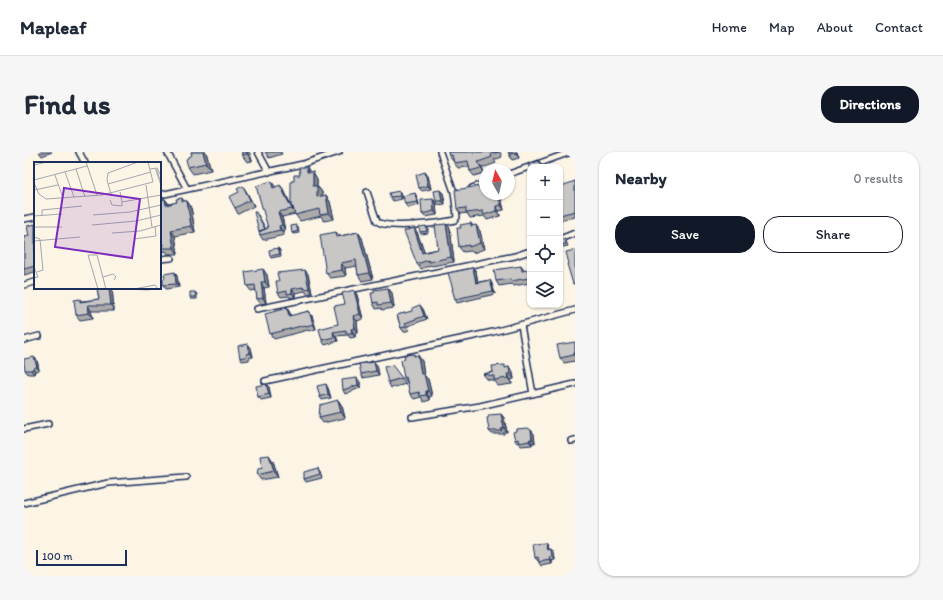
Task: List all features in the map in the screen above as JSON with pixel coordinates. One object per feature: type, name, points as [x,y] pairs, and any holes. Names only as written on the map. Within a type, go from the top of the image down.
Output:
[{"type":"street","points":[[79,152],[84,162]]},
{"type":"street","points":[[167,152],[187,189]]},
{"type":"street","points":[[258,152],[268,172]]},
{"type":"street","points":[[161,195],[303,164],[339,152]]},
{"type":"street","points":[[367,192],[377,221],[385,225],[427,224],[455,220],[457,217],[454,192],[440,152]]},
{"type":"street","points":[[515,172],[571,152]]},
{"type":"street","points":[[467,190],[479,185]]},
{"type":"street","points":[[454,192],[460,191]]},
{"type":"street","points":[[24,213],[25,219]]},
{"type":"street","points":[[563,238],[575,233]]},
{"type":"street","points":[[257,309],[515,256],[527,252]]},
{"type":"street","points":[[161,259],[171,258]]},
{"type":"street","points":[[24,284],[34,282]]},
{"type":"street","points":[[265,381],[521,325],[575,310]]},
{"type":"street","points":[[521,325],[534,394]]},
{"type":"street","points":[[24,340],[40,336]]},
{"type":"street","points":[[412,417],[480,406],[575,384]]},
{"type":"street","points":[[24,430],[48,424]]},
{"type":"street","points":[[24,503],[108,483],[186,477]]},
{"type":"building","points":[[191,152],[203,152],[206,163],[188,167],[186,159],[192,155]]},
{"type":"building","points":[[242,152],[246,152],[247,154],[242,155]]},
{"type":"building","points":[[448,152],[498,152],[491,154],[492,157],[478,162],[479,169],[470,171],[468,161],[454,163],[452,155],[449,156]]},
{"type":"building","points":[[508,152],[515,152],[516,153],[509,154]]},
{"type":"building","points":[[539,161],[540,164],[531,164]]},
{"type":"building","points":[[299,167],[307,167],[307,172],[313,172],[313,186],[317,186],[317,197],[326,195],[329,213],[320,215],[319,209],[295,215],[293,207],[291,207],[291,181],[294,181],[294,175],[300,175]]},
{"type":"building","points":[[425,172],[428,186],[419,188],[416,175]]},
{"type":"building","points":[[271,181],[273,188],[280,185],[292,209],[278,212],[282,225],[279,226],[280,230],[260,235],[259,232],[268,228],[256,186]]},
{"type":"building","points":[[575,181],[575,211],[563,214],[563,200],[563,186]]},
{"type":"building","points":[[243,186],[250,200],[235,208],[229,197],[239,192],[237,189]]},
{"type":"building","points":[[479,186],[479,200],[500,200],[501,205],[496,206],[496,211],[484,215],[483,211],[466,213],[466,208],[457,209],[455,190]]},
{"type":"building","points":[[440,190],[442,201],[436,201],[434,191]]},
{"type":"building","points":[[399,191],[400,196],[390,197],[389,193]]},
{"type":"building","points":[[415,193],[417,202],[405,204],[403,196]]},
{"type":"building","points":[[182,198],[182,201],[187,201],[191,226],[171,230],[174,248],[164,248],[163,244],[161,245],[161,200],[165,199],[166,205],[177,202],[176,199]]},
{"type":"building","points":[[433,199],[434,211],[422,214],[421,200]]},
{"type":"building","points":[[254,212],[256,212],[265,229],[259,231]]},
{"type":"building","points":[[471,223],[471,226],[476,225],[480,243],[469,247],[469,245],[459,247],[457,228],[461,228],[460,225]]},
{"type":"building","points":[[34,224],[34,266],[24,269],[24,237],[29,236],[27,226]]},
{"type":"building","points":[[446,224],[451,257],[429,262],[428,260],[417,264],[404,231],[414,228],[422,253],[438,249],[435,225]]},
{"type":"building","points":[[296,225],[298,231],[292,233],[291,226]]},
{"type":"building","points":[[426,226],[427,231],[420,232],[419,227]]},
{"type":"building","points":[[336,232],[337,237],[358,232],[369,273],[358,275],[356,260],[341,263],[342,270],[326,273],[320,235]]},
{"type":"building","points":[[565,239],[566,244],[563,245],[563,240]]},
{"type":"building","points":[[278,248],[280,254],[270,256],[269,250]]},
{"type":"building","points":[[575,250],[575,284],[573,284],[567,264],[569,264],[566,252]]},
{"type":"building","points":[[521,266],[522,271],[527,270],[527,278],[511,281],[510,279],[496,281],[494,270]]},
{"type":"building","points":[[473,268],[476,283],[490,280],[493,291],[455,299],[448,273]]},
{"type":"building","points":[[263,269],[265,282],[261,282],[263,298],[257,299],[255,285],[247,286],[245,272]]},
{"type":"building","points":[[305,270],[309,288],[304,289],[303,287],[292,289],[292,293],[287,294],[287,291],[278,293],[276,281],[279,281],[277,273]]},
{"type":"building","points":[[175,272],[176,284],[163,285],[163,279],[165,278],[164,274]]},
{"type":"building","points":[[388,288],[391,303],[378,305],[378,302],[373,303],[371,293],[374,293],[374,290]]},
{"type":"building","points":[[97,289],[109,289],[111,305],[88,305],[89,313],[76,315],[74,300],[80,299],[80,302],[99,299]]},
{"type":"building","points":[[354,290],[360,314],[353,316],[355,328],[351,329],[352,333],[346,333],[346,330],[333,332],[334,337],[322,340],[319,329],[338,324],[334,306],[345,304],[342,293]]},
{"type":"building","points":[[190,292],[195,292],[196,297],[190,297]]},
{"type":"building","points":[[420,305],[424,316],[405,323],[407,326],[401,328],[397,315],[412,311],[412,308]]},
{"type":"building","points":[[287,308],[289,316],[309,311],[313,324],[270,334],[265,314]]},
{"type":"building","points":[[575,342],[574,355],[560,358],[557,345]]},
{"type":"building","points":[[248,344],[250,353],[246,354],[247,356],[240,358],[238,346]]},
{"type":"building","points":[[414,354],[414,356],[418,355],[421,374],[424,374],[428,391],[426,391],[426,395],[420,396],[419,392],[410,394],[406,377],[404,378],[401,360],[405,359],[404,355]]},
{"type":"building","points":[[34,357],[37,367],[31,370],[25,370],[24,359]]},
{"type":"building","points":[[374,362],[376,371],[361,374],[359,364]]},
{"type":"building","points":[[392,365],[402,378],[388,382],[384,367]]},
{"type":"building","points":[[505,365],[505,368],[509,367],[510,374],[507,374],[508,378],[494,380],[494,376],[483,374],[493,372],[492,366]]},
{"type":"building","points":[[357,378],[358,385],[343,390],[342,380]]},
{"type":"building","points":[[266,384],[269,394],[258,397],[256,386]]},
{"type":"building","points":[[326,384],[328,394],[320,397],[317,386]]},
{"type":"building","points":[[338,400],[341,412],[319,417],[320,405]]},
{"type":"building","points":[[501,414],[504,428],[501,429],[502,431],[489,431],[487,418],[489,415]]},
{"type":"building","points":[[528,428],[531,430],[532,439],[519,443],[518,439],[515,440],[513,432],[516,431],[516,429]]},
{"type":"building","points":[[269,455],[274,471],[257,475],[258,469],[262,468],[260,456]]},
{"type":"building","points":[[318,468],[320,474],[304,479],[304,472]]},
{"type":"building","points":[[546,543],[548,550],[551,549],[552,556],[549,557],[550,560],[539,562],[538,557],[535,558],[533,544]]}]
